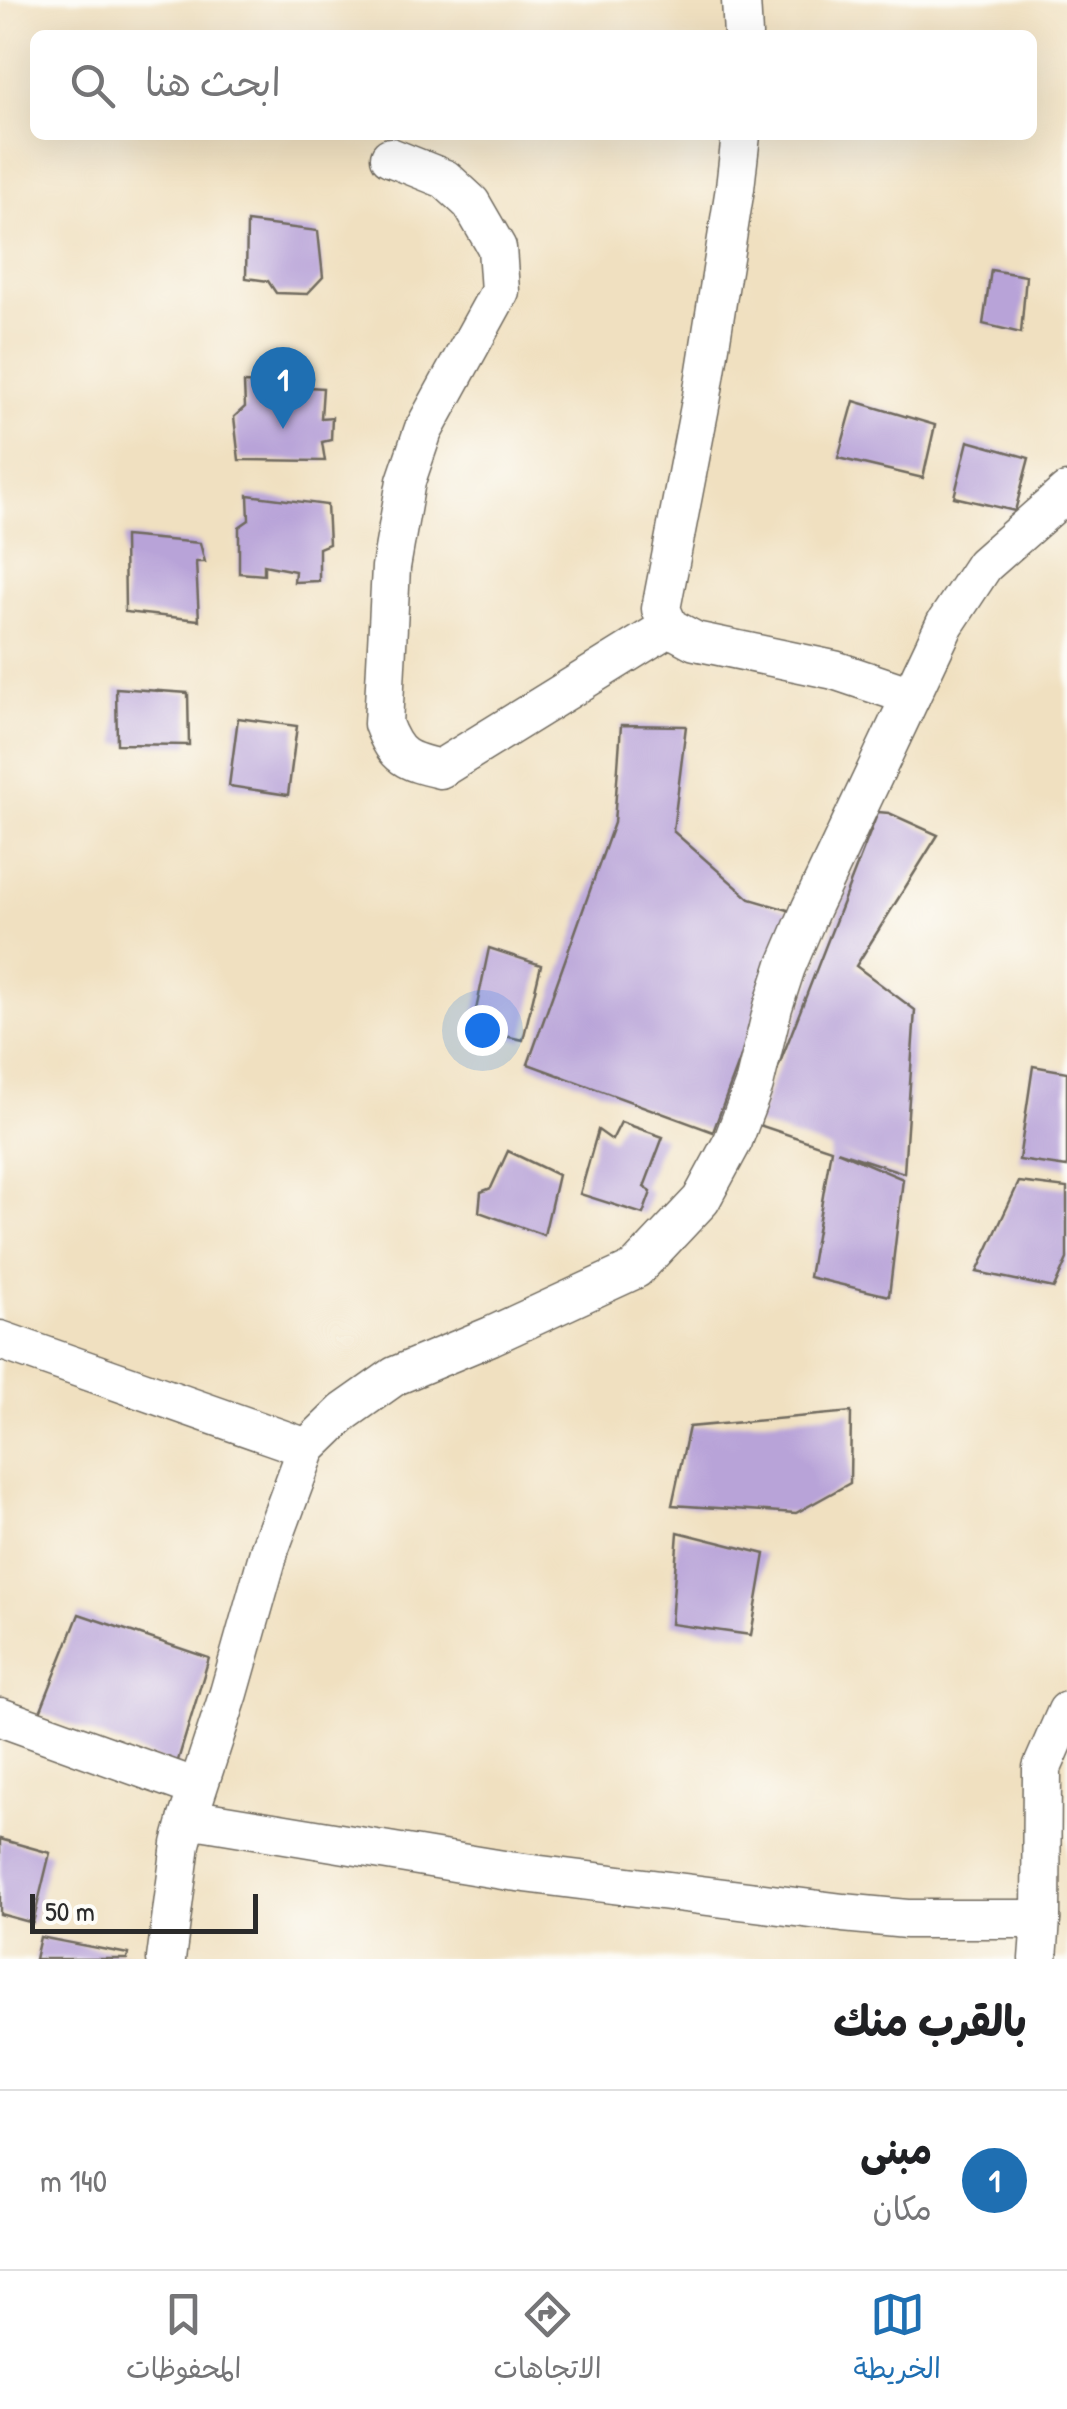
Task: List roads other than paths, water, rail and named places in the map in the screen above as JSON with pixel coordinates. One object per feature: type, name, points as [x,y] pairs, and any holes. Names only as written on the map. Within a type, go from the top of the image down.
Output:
[{"type":"street","points":[[741,0],[744,30]]},
{"type":"street","points":[[740,140],[702,396],[661,609],[669,627],[695,641],[834,670],[911,696]]},
{"type":"street","points":[[390,156],[444,179],[471,203],[497,248],[500,292],[423,431],[406,481],[391,567],[382,724],[392,747],[413,763],[440,769],[669,627]]},
{"type":"street","points":[[166,1959],[181,1844],[192,1803],[229,1693],[270,1548],[306,1448],[344,1412],[395,1376],[636,1270],[701,1200],[744,1113],[786,967],[945,624],[984,565],[1067,492]]},
{"type":"street","points":[[0,1340],[306,1448]]},
{"type":"street","points":[[1038,1959],[1054,1774],[1067,1711]]},
{"type":"street","points":[[0,1717],[192,1803],[509,1871],[843,1913],[908,1918],[1041,1919]]},
{"type":"place","name":"مبنى","points":[[283,429]]}]
